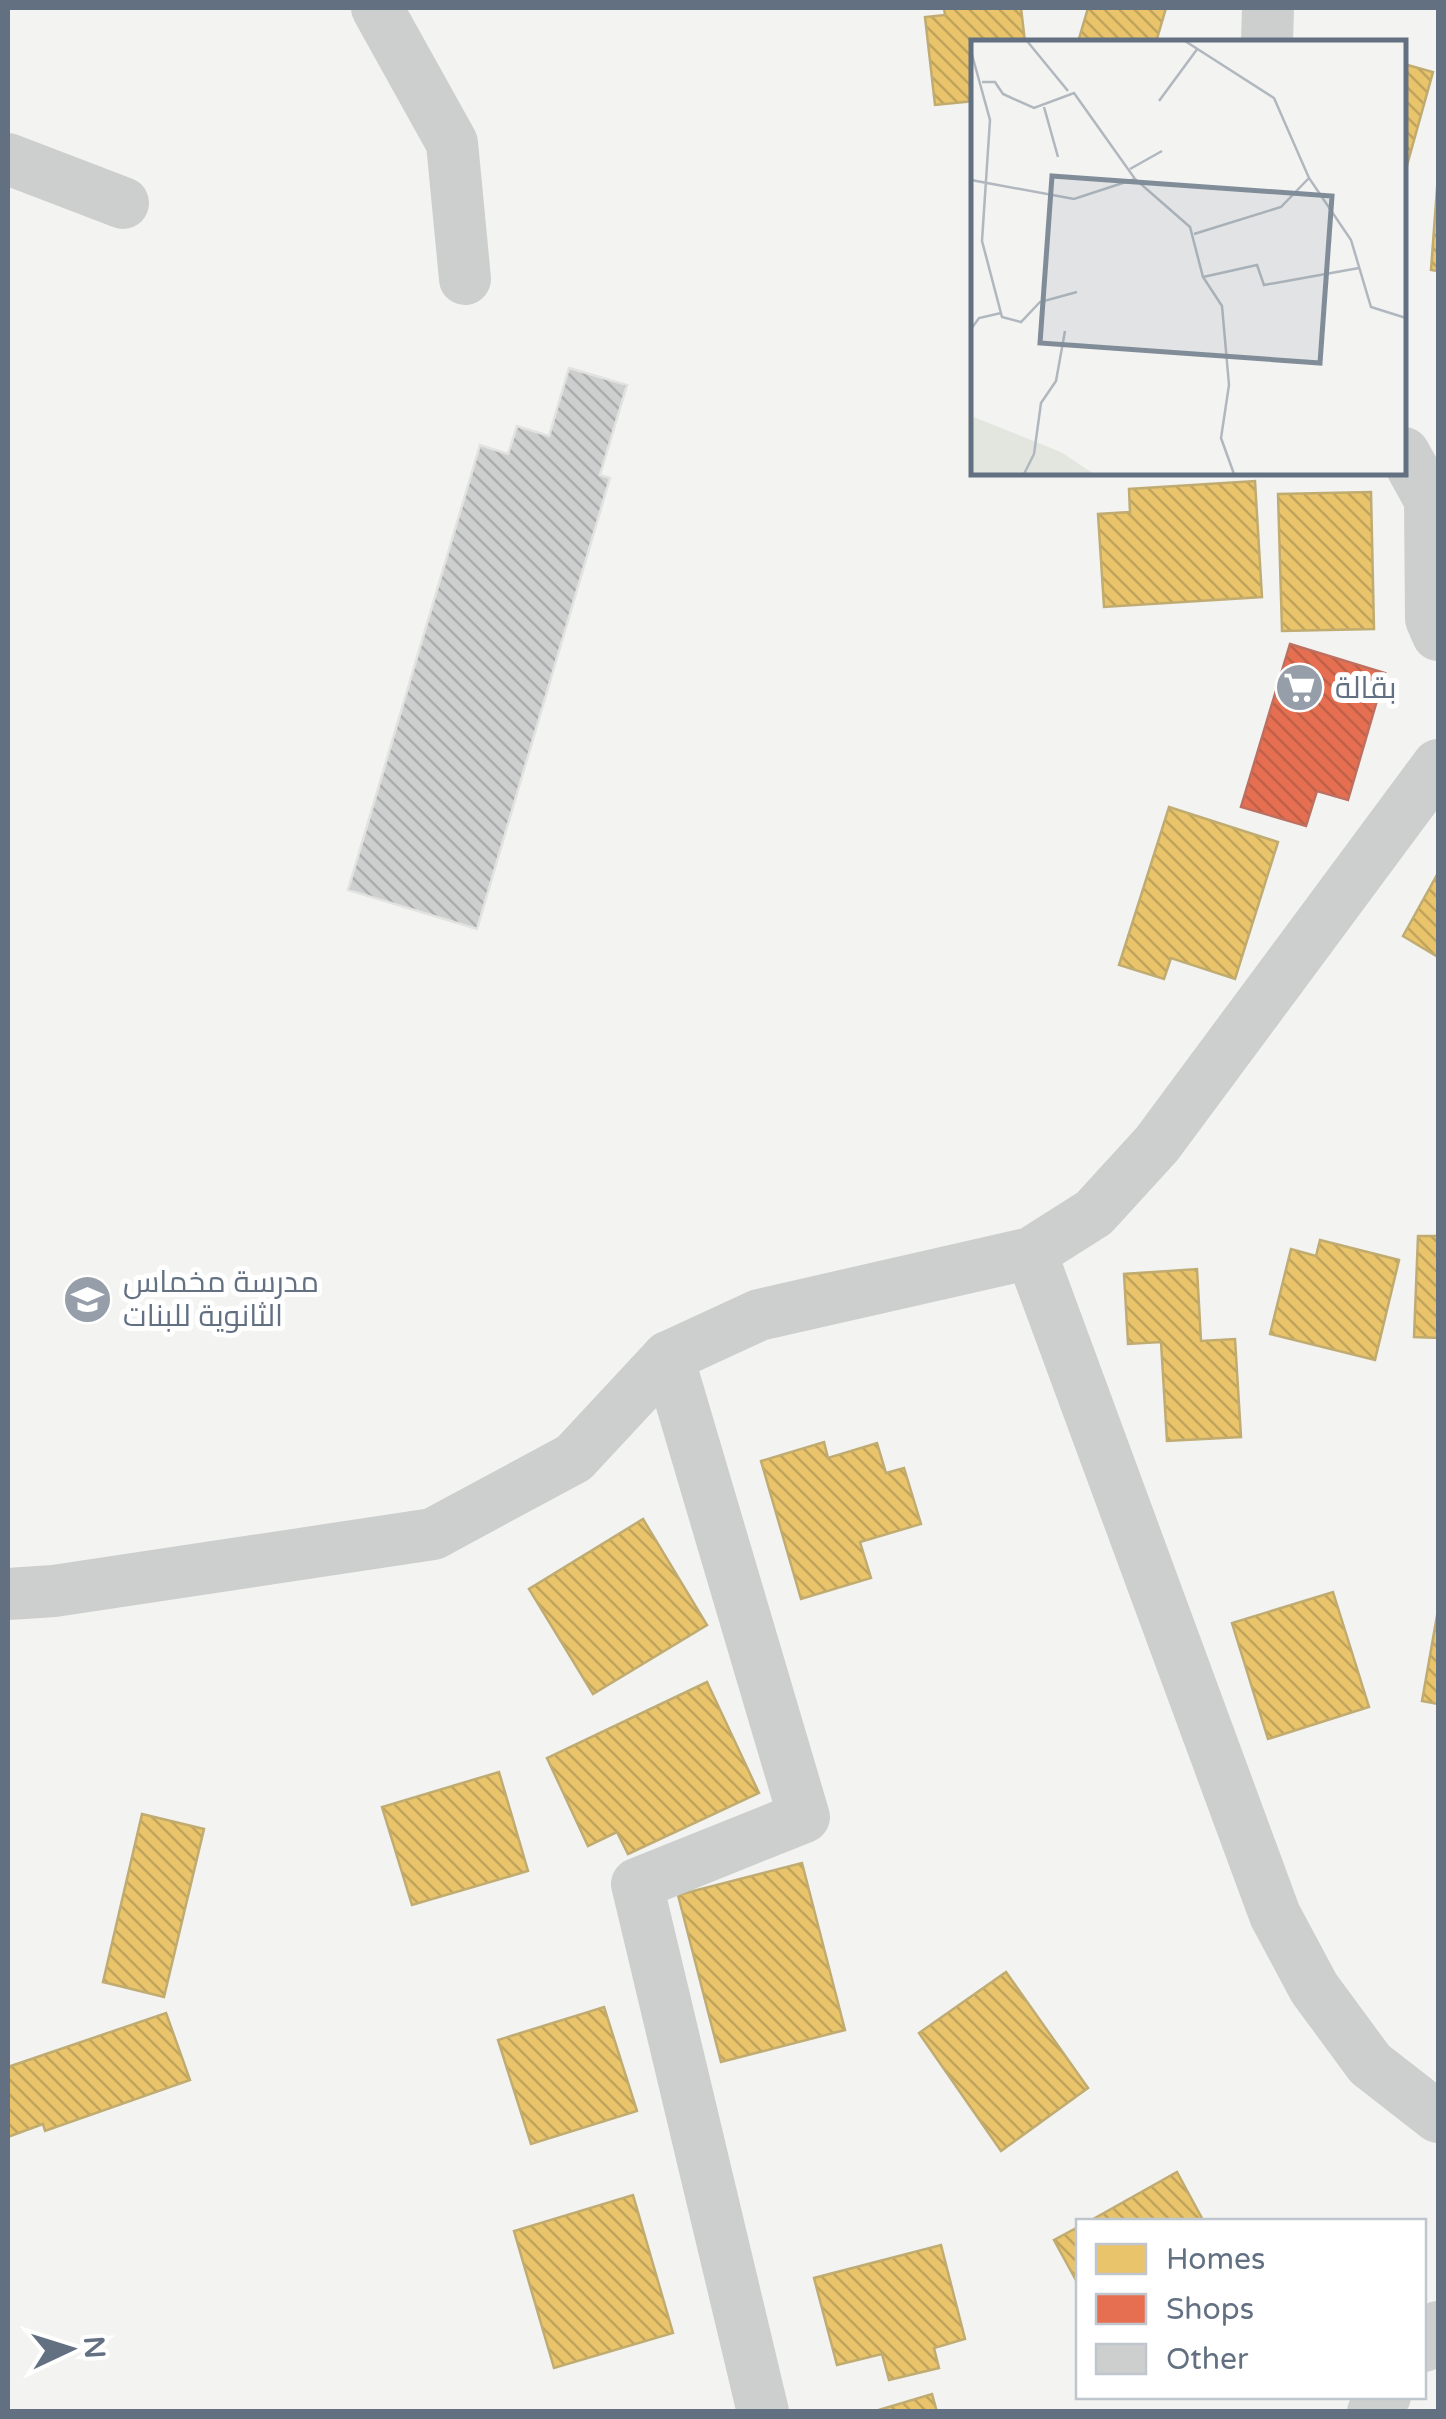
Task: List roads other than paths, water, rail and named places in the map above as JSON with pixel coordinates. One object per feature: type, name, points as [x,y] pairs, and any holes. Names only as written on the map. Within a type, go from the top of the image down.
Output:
[{"type":"street","points":[[377,8],[452,143],[466,279]]},
{"type":"street","points":[[1267,40],[1268,8]]},
{"type":"street","points":[[8,158],[123,203]]},
{"type":"street","points":[[1406,456],[1430,500],[1431,618],[1438,636]]},
{"type":"street","points":[[8,1594],[54,1591],[433,1534],[574,1458],[668,1357],[759,1315],[1031,1254],[1094,1213],[1157,1144],[1438,765]]},
{"type":"street","points":[[1031,1254],[1275,1915],[1314,1988],[1370,2064],[1438,2117]]},
{"type":"street","points":[[668,1357],[804,1817],[637,1884],[763,2412]]},
{"type":"place","name":"بقالة","points":[[1300,688]]},
{"type":"place","name":"مدرسة مخماس الثانوية للبنات","points":[[88,1299]]}]
